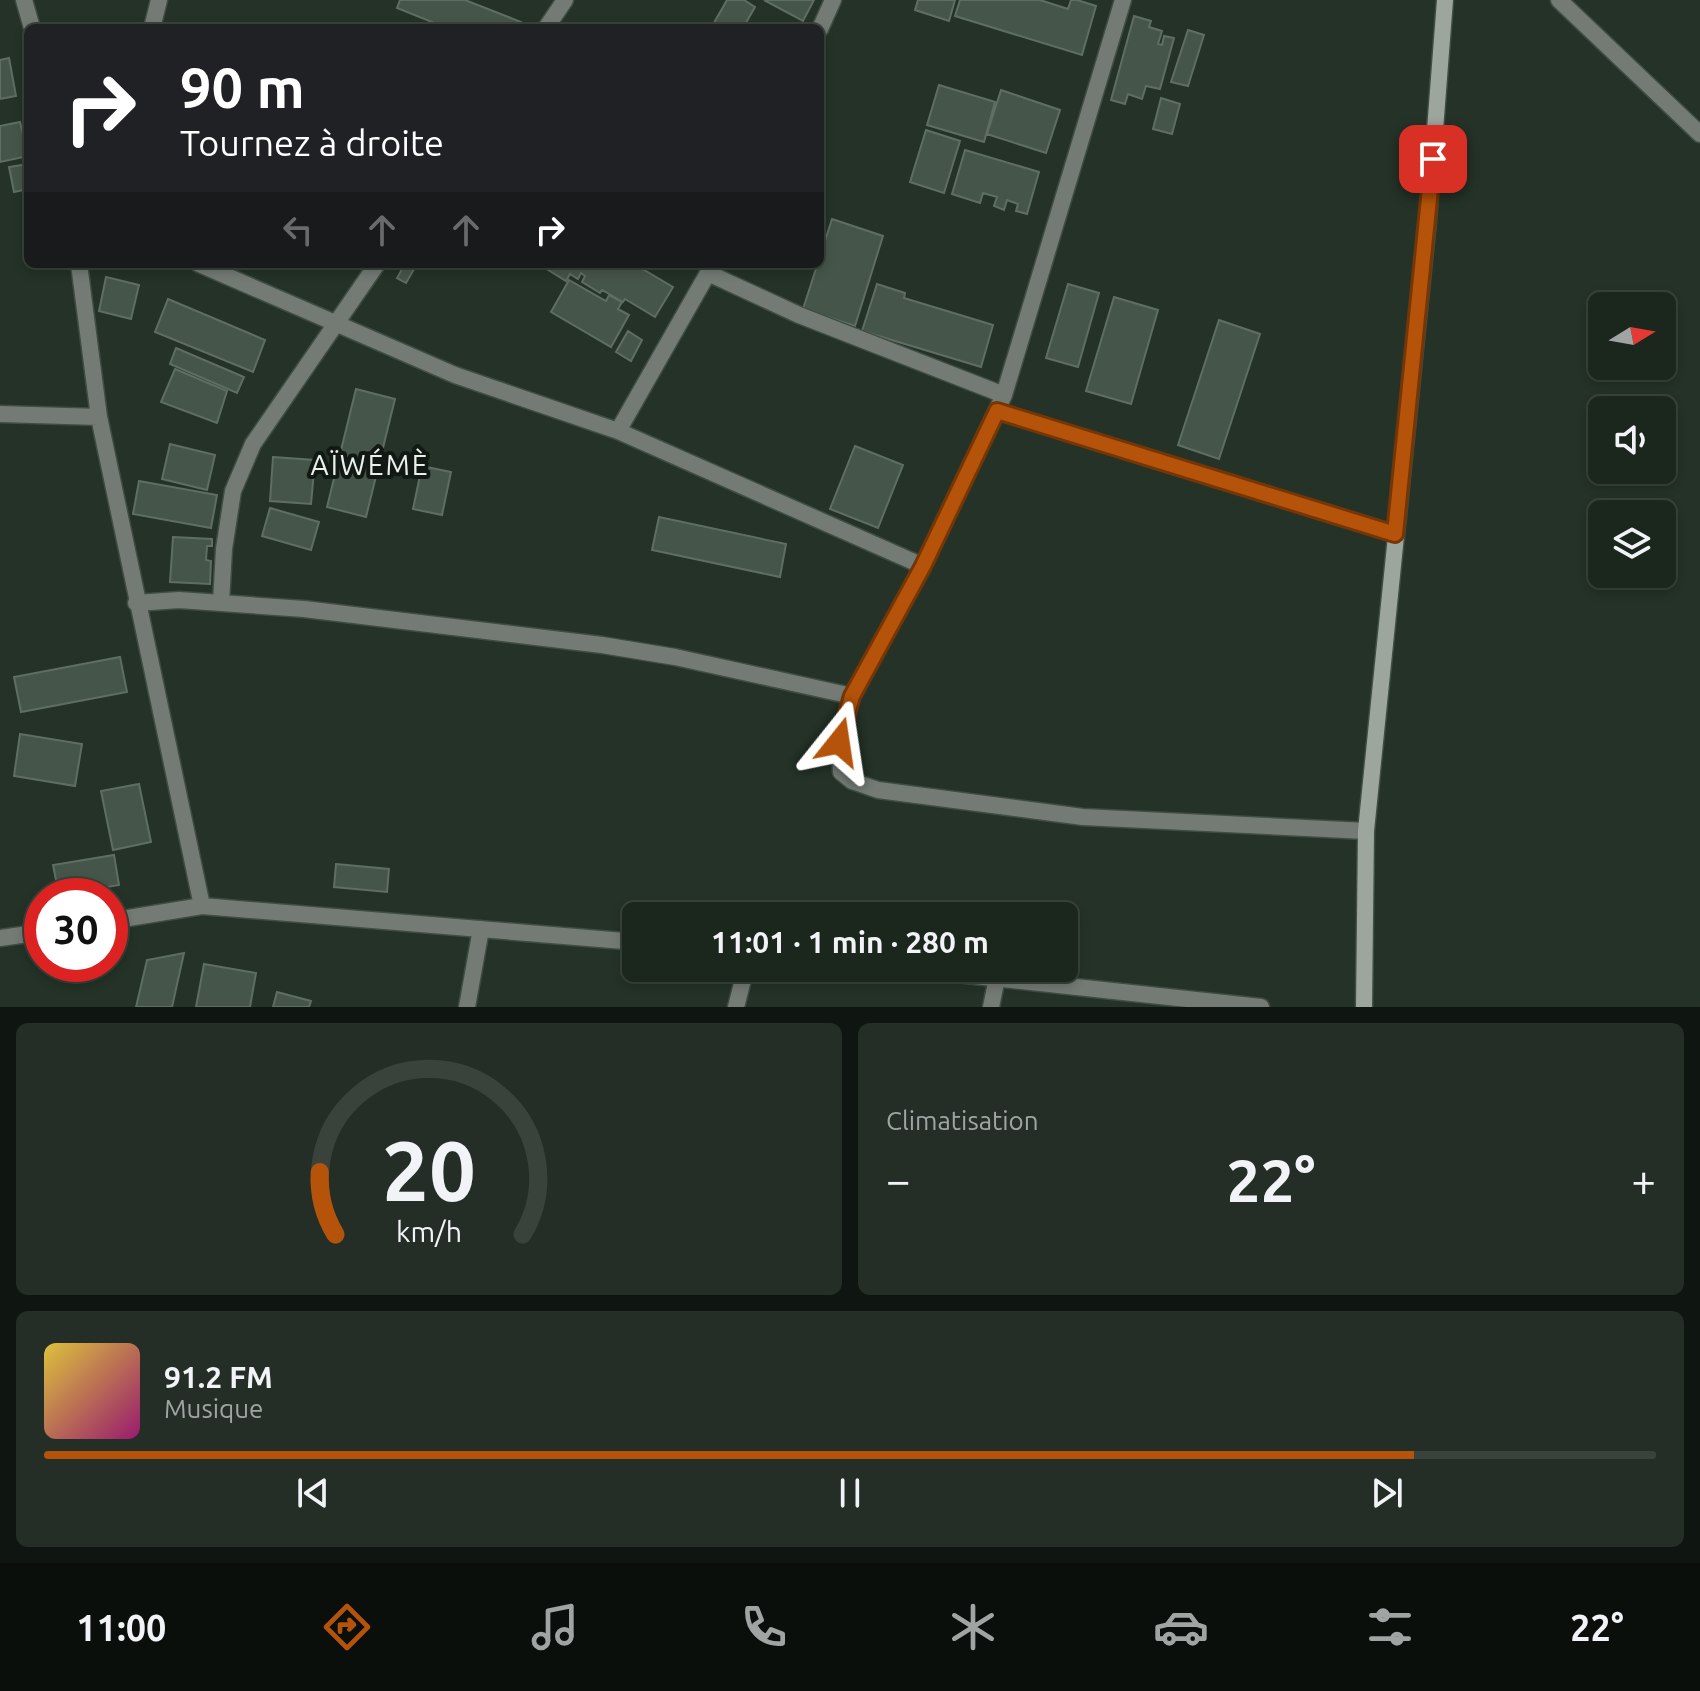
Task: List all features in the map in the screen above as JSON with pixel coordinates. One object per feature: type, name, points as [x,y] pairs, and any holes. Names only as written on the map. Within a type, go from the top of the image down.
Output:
[{"type":"street","points":[[24,0],[31,24]]},
{"type":"street","points":[[153,24],[159,0]]},
{"type":"street","points":[[549,24],[565,0]]},
{"type":"street","points":[[822,24],[833,0]]},
{"type":"street","points":[[1123,0],[1000,403],[923,566],[852,696],[839,742],[841,772],[852,781],[878,790],[1083,817],[1366,831]]},
{"type":"street","points":[[1364,1007],[1366,831],[1428,221],[1445,0]]},
{"type":"street","points":[[1559,0],[1700,134]]},
{"type":"street","points":[[80,268],[99,417],[202,906]]},
{"type":"street","points":[[208,268],[455,375],[618,431],[923,566]]},
{"type":"street","points":[[221,603],[224,549],[233,491],[253,444],[374,268]]},
{"type":"street","points":[[618,431],[710,269],[799,315],[1000,403],[1395,534]]},
{"type":"street","points":[[0,414],[99,417]]},
{"type":"street","points":[[136,603],[221,603],[304,609],[602,645],[689,659],[852,696]]},
{"type":"street","points":[[128,918],[202,906],[622,941]]},
{"type":"street","points":[[467,1007],[481,929]]},
{"type":"street","points":[[0,938],[24,935]]},
{"type":"street","points":[[736,1007],[742,982]]},
{"type":"street","points":[[991,1007],[996,982]]},
{"type":"street","points":[[1033,982],[1261,1007]]},
{"type":"building","points":[[400,0],[465,0],[521,22],[431,24],[397,8]]},
{"type":"building","points":[[727,0],[744,0],[755,7],[745,24],[713,24]]},
{"type":"building","points":[[764,0],[814,0],[803,21]]},
{"type":"building","points":[[918,0],[955,0],[949,21],[915,10]]},
{"type":"building","points":[[960,0],[1040,0],[1068,9],[1071,0],[1077,0],[1096,6],[1082,55],[955,16]]},
{"type":"building","points":[[1134,16],[1151,21],[1149,27],[1162,31],[1158,44],[1162,45],[1164,36],[1174,38],[1160,89],[1146,86],[1142,99],[1128,94],[1125,104],[1111,100]]},
{"type":"building","points":[[1188,30],[1204,35],[1188,86],[1171,82]]},
{"type":"building","points":[[9,58],[16,96],[0,99],[0,60]]},
{"type":"building","points":[[939,85],[995,102],[984,142],[927,125]]},
{"type":"building","points":[[1001,90],[1060,110],[1046,153],[987,134]]},
{"type":"building","points":[[1161,98],[1180,104],[1172,134],[1153,129]]},
{"type":"building","points":[[20,122],[24,157],[0,162],[0,126]]},
{"type":"building","points":[[926,130],[960,141],[944,193],[910,182]]},
{"type":"building","points":[[965,150],[1039,172],[1027,214],[1016,211],[1018,204],[1007,200],[1004,210],[994,206],[997,197],[983,193],[980,203],[952,194]]},
{"type":"building","points":[[24,165],[24,190],[14,192],[9,167]]},
{"type":"building","points":[[832,219],[883,236],[855,326],[803,309],[816,268],[824,268],[824,244]]},
{"type":"building","points":[[403,268],[415,268],[406,283],[397,278]]},
{"type":"building","points":[[545,268],[641,268],[673,287],[655,317],[625,299],[623,302],[602,290],[600,293],[582,282],[585,276],[581,273],[578,279],[570,274],[566,281]]},
{"type":"building","points":[[106,277],[139,285],[131,319],[99,311]]},
{"type":"building","points":[[569,280],[606,301],[609,295],[622,302],[618,309],[629,315],[611,347],[551,312]]},
{"type":"building","points":[[877,284],[905,293],[904,298],[993,325],[981,367],[862,331]]},
{"type":"building","points":[[1068,284],[1099,293],[1078,367],[1046,358]]},
{"type":"building","points":[[1114,297],[1158,310],[1131,404],[1086,391]]},
{"type":"building","points":[[168,299],[265,340],[253,372],[155,332]]},
{"type":"building","points":[[1219,320],[1260,334],[1219,459],[1178,445]]},
{"type":"building","points":[[628,331],[642,340],[631,361],[616,352]]},
{"type":"building","points":[[176,348],[244,377],[237,393],[170,364]]},
{"type":"building","points":[[175,369],[227,391],[217,423],[161,402]]},
{"type":"building","points":[[356,389],[395,399],[366,517],[327,507]]},
{"type":"building","points":[[170,444],[215,455],[207,490],[162,479]]},
{"type":"building","points":[[855,446],[903,465],[878,528],[830,509]]},
{"type":"building","points":[[273,457],[315,460],[311,504],[270,501]]},
{"type":"building","points":[[422,466],[451,472],[442,515],[413,509]]},
{"type":"building","points":[[139,481],[217,495],[211,528],[133,514]]},
{"type":"building","points":[[270,508],[319,522],[311,550],[262,536]]},
{"type":"building","points":[[659,517],[786,544],[780,577],[652,550]]},
{"type":"building","points":[[173,537],[212,539],[212,546],[207,546],[206,560],[211,561],[210,584],[170,582]]},
{"type":"building","points":[[120,657],[127,692],[21,712],[14,677]]},
{"type":"building","points":[[20,734],[82,744],[75,786],[14,776]]},
{"type":"building","points":[[139,784],[151,842],[113,850],[101,791]]},
{"type":"building","points":[[114,855],[118,878],[56,878],[53,865]]},
{"type":"building","points":[[336,864],[389,869],[387,892],[334,887]]},
{"type":"building","points":[[184,953],[172,1007],[136,1007],[147,960]]},
{"type":"building","points":[[204,964],[256,973],[250,1007],[196,1007]]},
{"type":"building","points":[[277,992],[311,1001],[309,1007],[273,1007]]},
{"type":"district","name":"AÏWÉMÈ","points":[[370,465]]},
{"type":"route","points":[[839,742],[852,696],[923,566],[997,411],[1395,534],[1433,159]]}]
